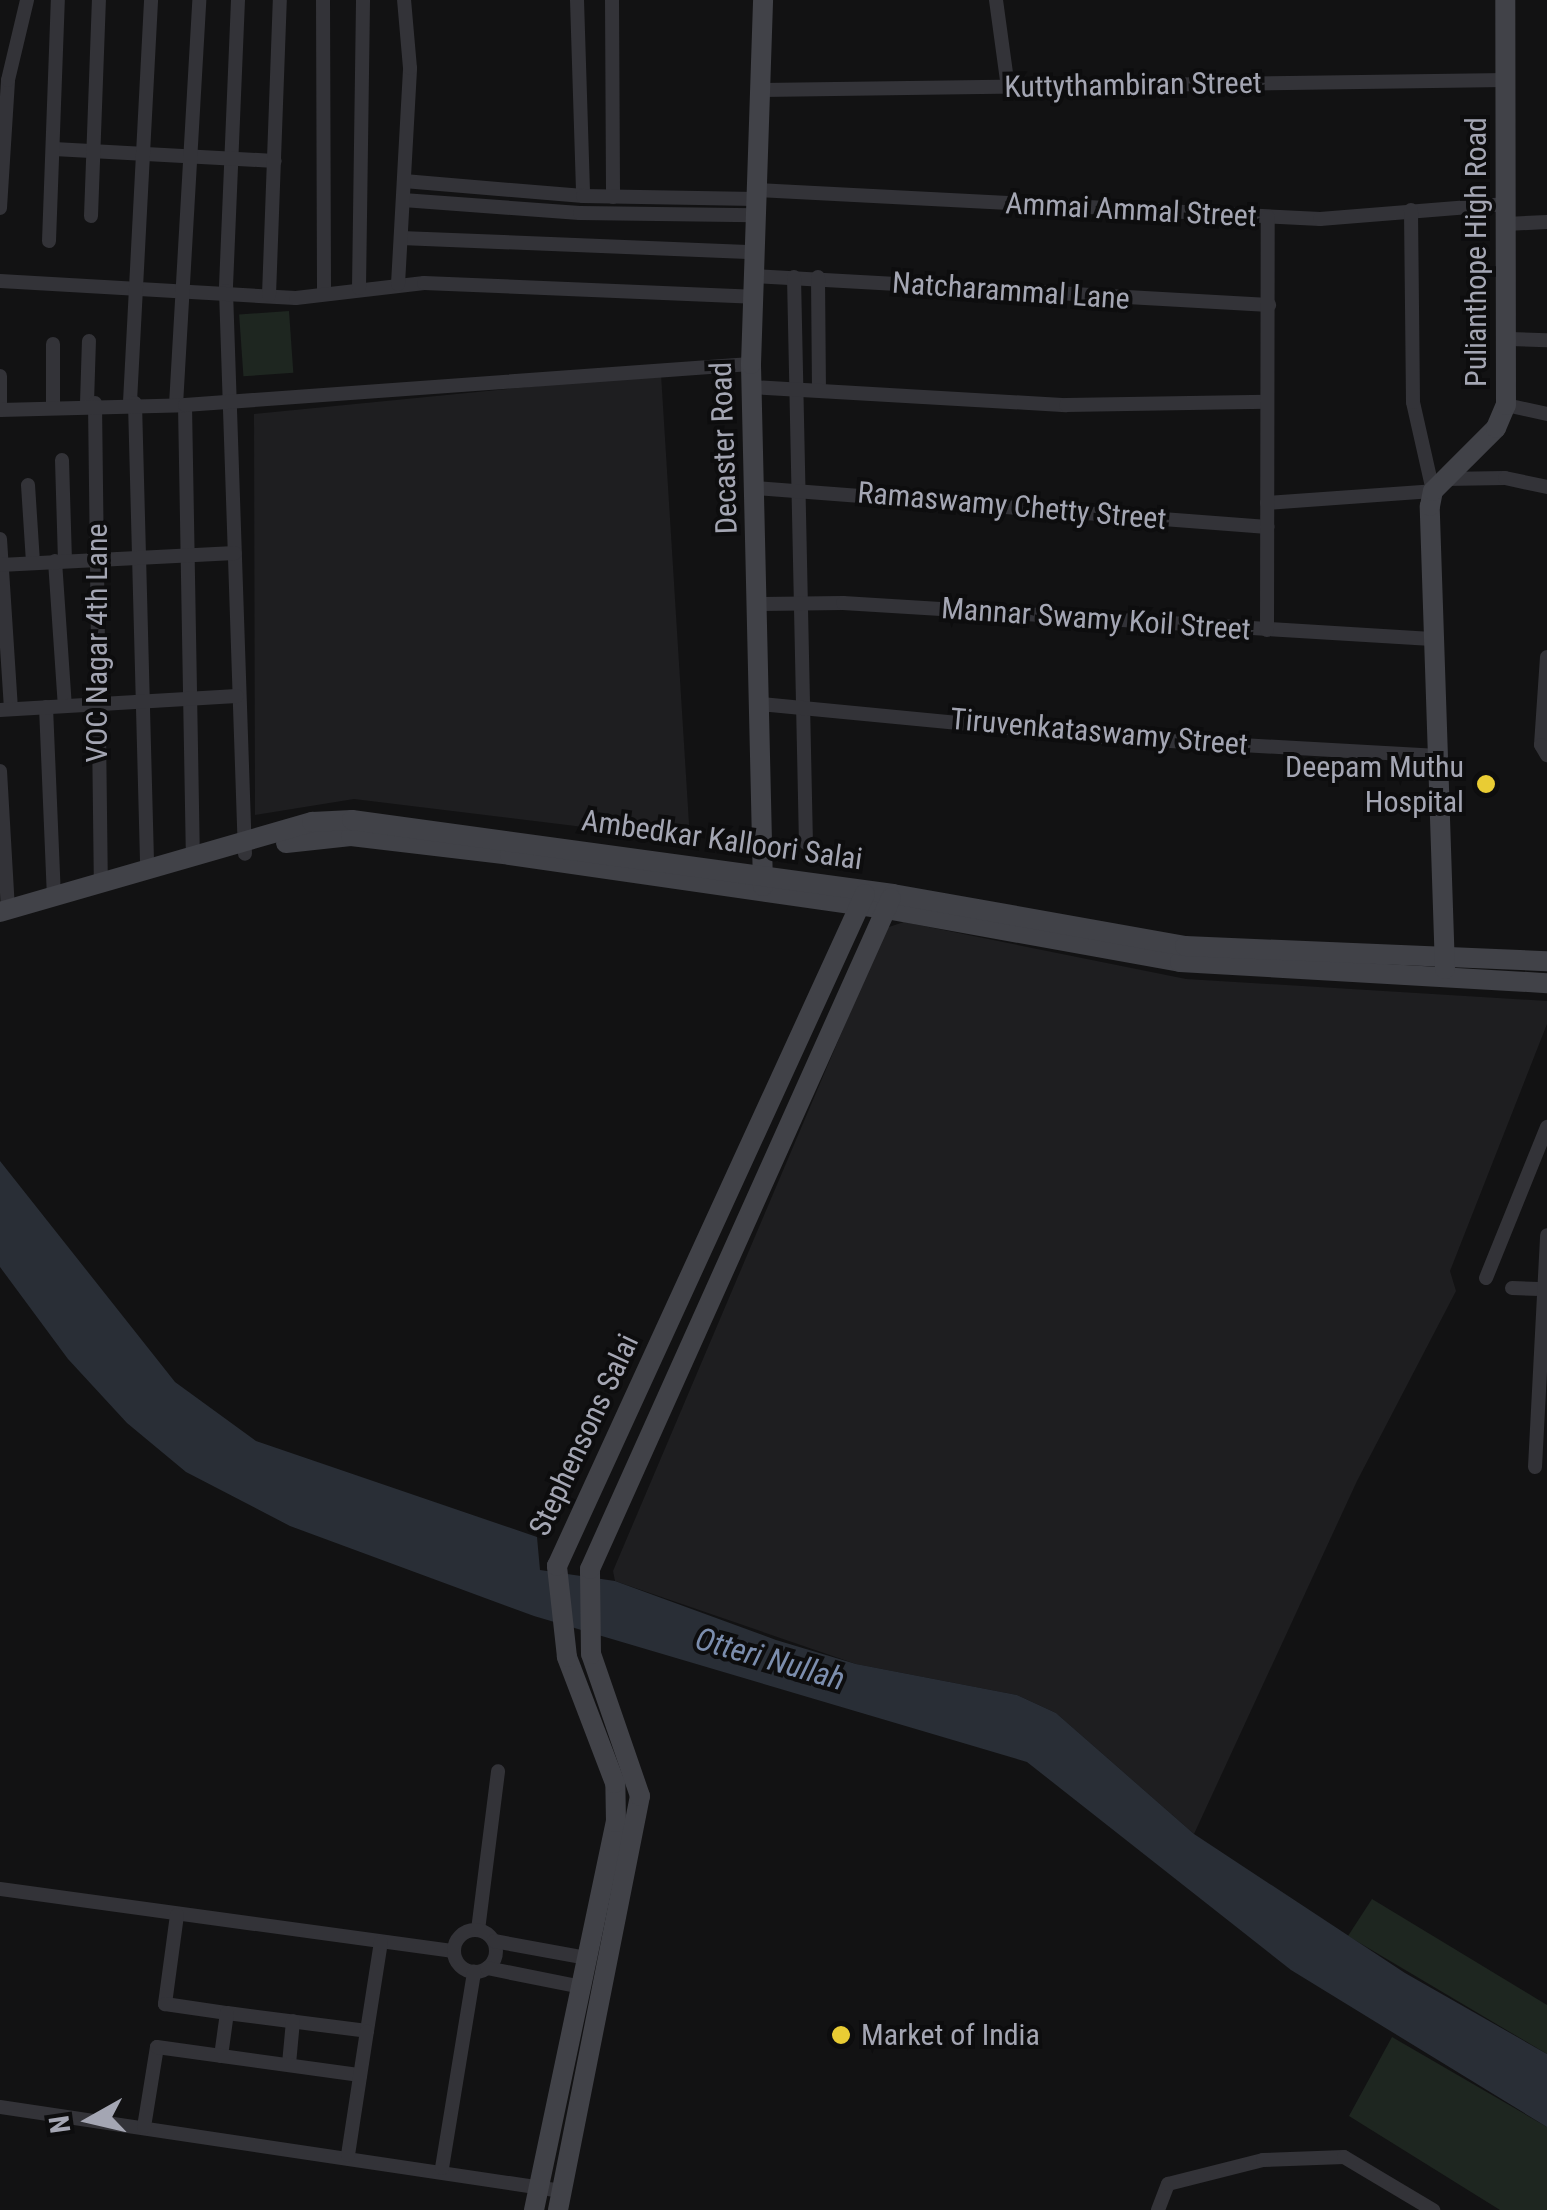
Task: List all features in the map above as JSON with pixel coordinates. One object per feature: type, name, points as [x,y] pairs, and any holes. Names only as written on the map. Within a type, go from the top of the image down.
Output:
[{"type":"main road","name":"Decaster Road","points":[[763,0],[750,364],[760,604],[763,884]]},
{"type":"main road","name":"Pulianthope High Road","points":[[1439,485],[1496,428],[1506,405],[1509,339],[1505,0]]},
{"type":"main road","points":[[1439,485],[1432,639],[1444,980]]},
{"type":"main road","name":"Ambedkar Kalloori Salai","points":[[3,916],[193,856],[310,837],[351,836],[763,884],[1185,946],[1547,961]]},
{"type":"main road","name":"Ambedkar Kalloori Salai","points":[[3,916],[244,848]]},
{"type":"main road","name":"Stephensons Salai","points":[[534,2210],[616,1822],[615,1783],[567,1657],[556,1566],[864,899]]},
{"type":"main road","name":"Ambedkar Kalloori Salai","points":[[889,901],[1180,962],[1444,980],[1547,982]]},
{"type":"main road","name":"Stephensons Salai","points":[[560,2200],[640,1796],[591,1654],[590,1568],[889,901]]},
{"type":"street","points":[[0,208],[8,80],[27,0]]},
{"type":"street","points":[[48,241],[58,0]]},
{"type":"street","points":[[91,216],[98,151],[99,0]]},
{"type":"street","points":[[147,870],[142,556],[132,403],[152,0]]},
{"type":"street","points":[[193,856],[189,554],[180,405],[179,289],[200,0]]},
{"type":"street","points":[[238,0],[226,291],[244,848]]},
{"type":"street","points":[[270,296],[280,0]]},
{"type":"street","points":[[324,0],[324,291]]},
{"type":"street","points":[[359,288],[363,0]]},
{"type":"street","points":[[398,284],[410,68],[404,0]]},
{"type":"street","points":[[577,0],[583,196]]},
{"type":"street","points":[[612,0],[614,196]]},
{"type":"street","points":[[996,0],[1008,88]]},
{"type":"street","name":"Kuttythambiran Street","points":[[761,90],[1506,80]]},
{"type":"street","points":[[54,149],[275,161]]},
{"type":"street","points":[[404,181],[583,196],[756,202]]},
{"type":"street","points":[[403,200],[580,214],[756,202]]},
{"type":"street","name":"Ammai Ammal Street","points":[[756,202],[1268,217],[1411,210],[1506,214],[1547,222]]},
{"type":"street","points":[[1411,210],[1412,402],[1439,485]]},
{"type":"street","points":[[1267,630],[1268,217]]},
{"type":"street","points":[[401,238],[754,252]]},
{"type":"street","points":[[818,277],[819,387]]},
{"type":"street","name":"Natcharammal Lane","points":[[0,281],[270,296],[398,284],[754,287],[818,277],[1033,296],[1269,305]]},
{"type":"street","points":[[794,278],[794,489],[806,843]]},
{"type":"street","points":[[1509,339],[1547,340]]},
{"type":"street","name":"VOC Nagar 4th Lane","points":[[89,341],[97,560],[95,704],[101,884]]},
{"type":"street","points":[[53,403],[54,344]]},
{"type":"street","points":[[0,376],[0,410],[53,403],[230,402],[750,364]]},
{"type":"street","points":[[751,387],[819,387],[1066,406],[1267,402]]},
{"type":"street","points":[[1506,405],[1547,414]]},
{"type":"street","points":[[62,460],[60,560],[65,706]]},
{"type":"street","points":[[1267,503],[1505,478],[1547,487]]},
{"type":"street","points":[[28,485],[34,563]]},
{"type":"street","name":"Ramaswamy Chetty Street","points":[[755,488],[1268,527]]},
{"type":"street","points":[[0,539],[5,710],[237,696]]},
{"type":"street","points":[[1,565],[235,553]]},
{"type":"street","name":"Mannar Swamy Koil Street","points":[[760,604],[800,602],[1432,639]]},
{"type":"street","points":[[1544,750],[1547,657]]},
{"type":"street","name":"Tiruvenkataswamy Street","points":[[762,704],[804,704],[1117,738],[1438,756]]},
{"type":"street","points":[[46,707],[54,897]]},
{"type":"street","points":[[0,770],[3,916]]},
{"type":"street","points":[[1486,1278],[1547,1126]]},
{"type":"street","points":[[1535,1467],[1547,1235]]},
{"type":"street","points":[[1512,1288],[1546,1289]]},
{"type":"street","points":[[478,1930],[498,1771]]},
{"type":"street","points":[[0,1889],[454,1951]]},
{"type":"street","points":[[177,1915],[165,2004],[367,2031]]},
{"type":"street","points":[[478,1930],[494,1941],[587,1958]]},
{"type":"street","points":[[478,1930],[461,1935],[454,1951],[460,1966],[581,1987]]},
{"type":"street","points":[[442,2168],[481,1970],[494,1941]]},
{"type":"street","points":[[348,2155],[381,1942]]},
{"type":"street","points":[[221,2056],[227,2014]]},
{"type":"street","points":[[289,2064],[293,2021]]},
{"type":"street","points":[[144,2128],[157,2048],[360,2075]]},
{"type":"street","points":[[0,2107],[442,2168],[539,2185],[560,2200]]},
{"type":"street","points":[[1158,2210],[1168,2184],[1263,2160],[1344,2157],[1433,2210]]},
{"type":"shaded area","points":[[289,311],[293,373],[243,376],[239,314]]},
{"type":"shaded area","points":[[661,374],[690,840],[354,799],[255,815],[254,414]]},
{"type":"shaded area","points":[[904,922],[1186,979],[1547,1001],[1547,1024],[1450,1271],[1456,1291],[1357,1481],[1194,1834],[1056,1713],[1017,1695],[856,1664],[615,1581],[613,1571],[886,928]]},
{"type":"shaded area","points":[[1372,1899],[1547,2005],[1547,2054],[1348,1936]]},
{"type":"shaded area","points":[[1392,2037],[1547,2127],[1547,2210],[1500,2210],[1349,2116]]},
{"type":"water","name":"Otteri Nullah","points":[[0,1161],[175,1382],[256,1441],[537,1537],[540,1570],[615,1581],[776,1640],[856,1664],[1017,1695],[1056,1713],[1194,1834],[1405,1973],[1547,2054],[1547,2127],[1291,1970],[1027,1762],[534,1616],[290,1526],[186,1472],[127,1423],[68,1359],[0,1267]]},
{"type":"place","name":"Deepam Muthu Hospital","points":[[1486,784]]},
{"type":"place","name":"Market of India","points":[[841,2035]]}]
